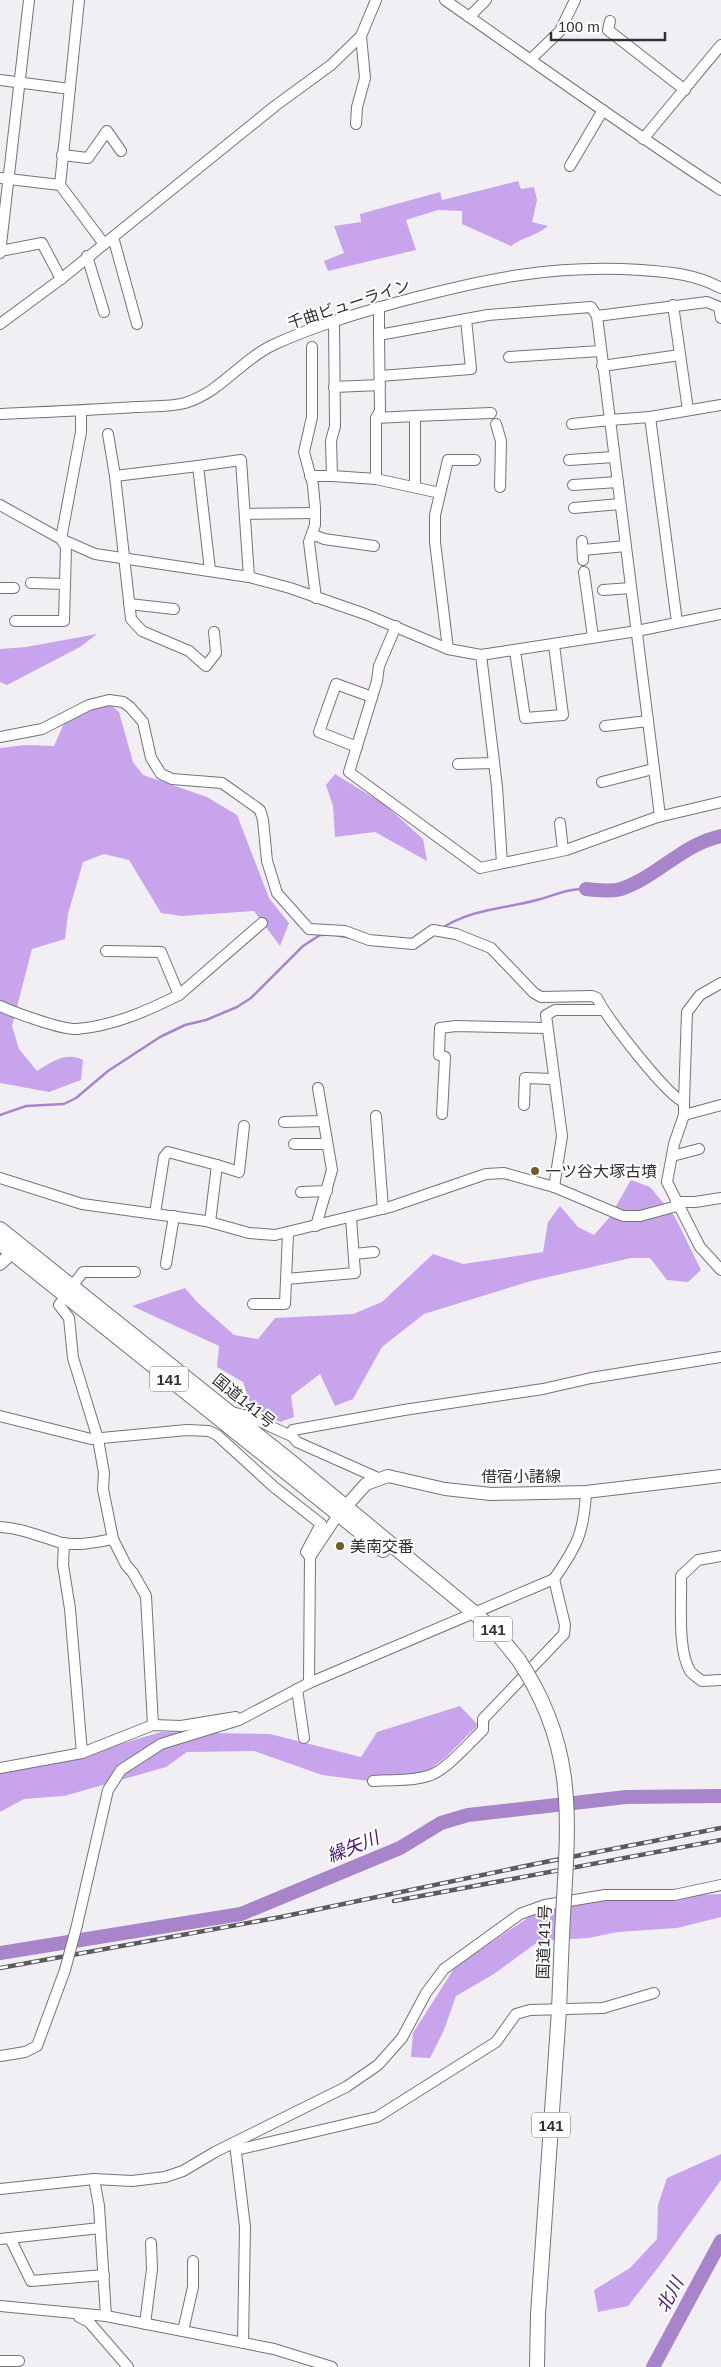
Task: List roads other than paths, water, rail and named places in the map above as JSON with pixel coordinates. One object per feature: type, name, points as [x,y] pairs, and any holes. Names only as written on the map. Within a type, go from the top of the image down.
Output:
[{"type":"highway","name":"国道141号","points":[[0,1229],[16,1248],[447,1599],[468,1608],[496,1632],[518,1659],[543,1701],[562,1758],[567,1807],[560,2010],[538,2314],[537,2367]]},
{"type":"highway","name":"国道141号","points":[[0,1243],[16,1248]]},
{"type":"highway","name":"国道141号","points":[[69,1290],[230,1412],[341,1511]]},
{"type":"highway","name":"国道141号","points":[[529,2367],[530,2343],[538,2314]]},
{"type":"main road","points":[[0,1264],[16,1248]]},
{"type":"main road","name":"借宿小諸線","points":[[378,1478],[388,1476],[445,1489],[491,1494],[586,1492],[721,1476]]},
{"type":"main road","points":[[341,1511],[366,1484],[378,1478]]},
{"type":"street","points":[[29,0],[4,179],[0,252],[42,243],[61,279]]},
{"type":"street","points":[[79,0],[60,185],[104,244]]},
{"type":"street","points":[[0,324],[114,237],[275,106],[331,65],[361,36],[376,0]]},
{"type":"street","points":[[445,0],[531,58],[643,140],[721,190]]},
{"type":"street","points":[[469,16],[486,0]]},
{"type":"street","points":[[531,58],[560,31],[575,0]]},
{"type":"street","points":[[610,21],[608,30],[685,90]]},
{"type":"street","points":[[356,124],[357,108],[365,78],[361,36]]},
{"type":"street","points":[[643,140],[721,45]]},
{"type":"street","points":[[0,80],[70,89]]},
{"type":"street","points":[[570,166],[602,110]]},
{"type":"street","points":[[62,155],[88,158],[107,131],[121,151]]},
{"type":"street","points":[[4,179],[60,185]]},
{"type":"street","points":[[114,237],[137,324]]},
{"type":"street","points":[[87,256],[104,312]]},
{"type":"street","name":"千曲ビューライン","points":[[0,414],[80,411],[184,403],[207,394],[230,379],[250,360],[272,345],[379,307],[486,279],[533,271],[579,268],[679,272],[707,280],[721,288]]},
{"type":"street","points":[[597,316],[707,302],[719,307],[721,318]]},
{"type":"street","points":[[673,305],[688,410]]},
{"type":"street","points":[[376,479],[376,418],[380,411],[379,307]]},
{"type":"street","points":[[379,335],[488,315],[591,308],[597,316],[660,816],[658,817]]},
{"type":"street","points":[[334,387],[471,369],[466,319]]},
{"type":"street","points":[[332,476],[334,322]]},
{"type":"street","points":[[312,347],[312,417],[304,452],[310,476],[315,513],[309,542],[316,598]]},
{"type":"street","points":[[509,357],[600,351]]},
{"type":"street","points":[[602,366],[680,355]]},
{"type":"street","points":[[572,424],[650,417],[721,405]]},
{"type":"street","points":[[15,621],[64,621],[66,547],[61,539],[80,432],[80,411]]},
{"type":"street","points":[[376,418],[491,413]]},
{"type":"street","points":[[415,416],[415,486]]},
{"type":"street","points":[[650,417],[677,622]]},
{"type":"street","points":[[496,424],[502,441],[500,486]]},
{"type":"street","points":[[108,434],[115,476],[131,619],[142,631],[190,651],[206,666],[216,653],[214,632]]},
{"type":"street","points":[[570,460],[614,457]]},
{"type":"street","points":[[115,476],[240,460],[249,576]]},
{"type":"street","points":[[448,649],[435,542],[435,515],[448,460],[475,460]]},
{"type":"street","points":[[198,466],[210,570]]},
{"type":"street","points":[[310,476],[376,479],[440,493]]},
{"type":"street","points":[[573,485],[618,482]]},
{"type":"street","points":[[0,504],[61,539],[95,554],[125,560],[249,576],[396,626],[448,649],[480,656],[515,652],[593,637],[637,631],[721,614]]},
{"type":"street","points":[[574,508],[620,504]]},
{"type":"street","points":[[245,514],[315,513]]},
{"type":"street","points":[[312,534],[324,539],[374,546]]},
{"type":"street","points":[[582,551],[626,546]]},
{"type":"street","points":[[584,572],[593,637]]},
{"type":"street","points":[[30,584],[65,584]]},
{"type":"street","points":[[0,588],[14,588]]},
{"type":"street","points":[[603,590],[631,588]]},
{"type":"street","points":[[129,604],[174,609]]},
{"type":"street","points":[[396,626],[378,666],[372,697],[349,772],[480,868],[563,850],[658,817],[721,802]]},
{"type":"street","points":[[515,652],[525,718],[563,715],[554,645]]},
{"type":"street","points":[[480,656],[494,763],[502,863]]},
{"type":"street","points":[[357,747],[319,732],[336,684],[372,697]]},
{"type":"street","points":[[0,737],[42,729],[96,703],[109,700],[123,702],[143,722],[151,758],[161,774],[172,779],[222,784],[260,810],[263,820],[267,861],[277,892],[309,930],[345,931],[369,940],[412,944],[433,930],[456,934],[491,948],[534,993],[541,997],[592,996],[597,998],[603,1010],[645,1064],[684,1102]]},
{"type":"street","points":[[605,726],[648,721]]},
{"type":"street","points":[[458,764],[494,763]]},
{"type":"street","points":[[602,782],[653,769]]},
{"type":"street","points":[[560,823],[563,850]]},
{"type":"street","points":[[0,1006],[16,1013],[76,1029],[135,1016],[179,995],[262,923]]},
{"type":"street","points":[[106,951],[161,952],[179,995]]},
{"type":"street","points":[[721,983],[696,998],[687,1012],[684,1115],[672,1156],[667,1182],[700,1248],[721,1270]]},
{"type":"street","points":[[554,1187],[562,1136],[546,1028],[546,1015],[555,1010],[603,1010]]},
{"type":"street","points":[[442,1114],[445,1057],[440,1055],[440,1028],[456,1026],[546,1028]]},
{"type":"street","points":[[524,1105],[525,1078],[553,1079]]},
{"type":"street","points":[[316,1226],[332,1170],[318,1088]]},
{"type":"street","points":[[684,1115],[721,1105]]},
{"type":"street","points":[[376,1116],[383,1209]]},
{"type":"street","points":[[284,1122],[323,1122]]},
{"type":"street","points":[[155,1213],[164,1157],[168,1152],[239,1172],[244,1126]]},
{"type":"street","points":[[294,1144],[327,1144]]},
{"type":"street","points":[[672,1156],[699,1149]]},
{"type":"street","points":[[210,1222],[218,1165]]},
{"type":"street","points":[[0,1178],[82,1204],[108,1210],[174,1216],[210,1222],[263,1235],[288,1233],[351,1218],[486,1174],[504,1173],[554,1187],[623,1216],[640,1216],[677,1204],[721,1198]]},
{"type":"street","points":[[301,1192],[327,1191]]},
{"type":"street","points":[[166,1264],[174,1216]]},
{"type":"street","points":[[286,1279],[355,1273],[351,1218]]},
{"type":"street","points":[[253,1304],[285,1304],[288,1233]]},
{"type":"street","points":[[354,1254],[374,1252]]},
{"type":"street","points":[[135,1272],[83,1272],[59,1305],[69,1318],[73,1358],[98,1439],[104,1472],[103,1489],[113,1539],[126,1566],[133,1573],[146,1596],[153,1725]]},
{"type":"street","points":[[292,1436],[293,1430],[721,1358]]},
{"type":"street","points":[[230,1412],[245,1414],[272,1429],[292,1436],[297,1442],[378,1478]]},
{"type":"street","points":[[0,1416],[98,1439],[187,1430],[209,1431],[217,1435],[274,1487],[320,1524],[306,1552],[310,1557]]},
{"type":"street","points":[[0,2056],[25,2052],[37,2046],[65,1970],[108,1790],[121,1770],[161,1744],[239,1720],[309,1683],[468,1608],[554,1579],[572,1553],[582,1533],[586,1492]]},
{"type":"street","points":[[309,1683],[310,1557],[341,1511]]},
{"type":"street","points":[[0,1527],[11,1528],[64,1543],[91,1543],[113,1539]]},
{"type":"street","points":[[64,1543],[63,1564],[70,1609],[82,1753]]},
{"type":"street","points":[[721,1556],[698,1560],[681,1576],[682,1639],[686,1661],[691,1672],[702,1681],[721,1680]]},
{"type":"street","points":[[373,1781],[399,1781],[430,1776],[445,1765],[483,1730],[483,1719],[564,1634],[565,1625],[554,1579]]},
{"type":"street","points":[[297,1689],[304,1738]]},
{"type":"street","points":[[0,1768],[82,1753],[153,1725],[180,1726],[234,1715],[239,1720]]},
{"type":"street","points":[[0,2189],[94,2179],[132,2181],[183,2171],[235,2147],[346,2087],[378,2065],[402,2038],[426,1993],[444,1969],[520,1914],[545,1905],[605,1895],[674,1895],[721,1885]]},
{"type":"street","points":[[235,2147],[377,2117],[496,2042],[516,2014],[530,2010],[603,2008],[654,1993]]},
{"type":"street","points":[[235,2147],[245,2228],[243,2343]]},
{"type":"street","points":[[94,2179],[100,2228],[106,2316]]},
{"type":"street","points":[[100,2228],[5,2239],[31,2281],[104,2275]]},
{"type":"street","points":[[145,2324],[152,2269],[151,2243]]},
{"type":"street","points":[[183,2331],[193,2287],[193,2261]]},
{"type":"street","points":[[0,2306],[106,2316],[274,2348],[332,2367]]},
{"type":"street","points":[[73,2314],[89,2322],[128,2367]]},
{"type":"street","points":[[0,2361],[18,2361]]},
{"type":"waterway","points":[[586,889],[608,891],[634,884],[694,846],[721,836]]},
{"type":"waterway","points":[[441,929],[452,922],[475,913],[525,903],[567,891],[586,889]]},
{"type":"waterway","points":[[0,1115],[26,1106],[64,1104],[76,1098],[108,1071],[160,1037],[185,1025],[206,1020],[237,1007],[251,998],[303,946],[320,935],[324,935]]},
{"type":"waterway","points":[[336,935],[351,938]]},
{"type":"waterway","name":"繰矢川","points":[[0,1953],[241,1914],[400,1848],[441,1823],[468,1815],[626,1797],[721,1796]]},
{"type":"waterway","name":"北川","points":[[653,2367],[721,2241]]},
{"type":"railway","points":[[0,1968],[281,1917],[540,1863],[721,1828]]},
{"type":"railway","points":[[394,1901],[721,1840]]},
{"type":"place","name":"一ツ谷大塚古墳","points":[[535,1171]]},
{"type":"place","name":"美南交番","points":[[340,1546]]}]
